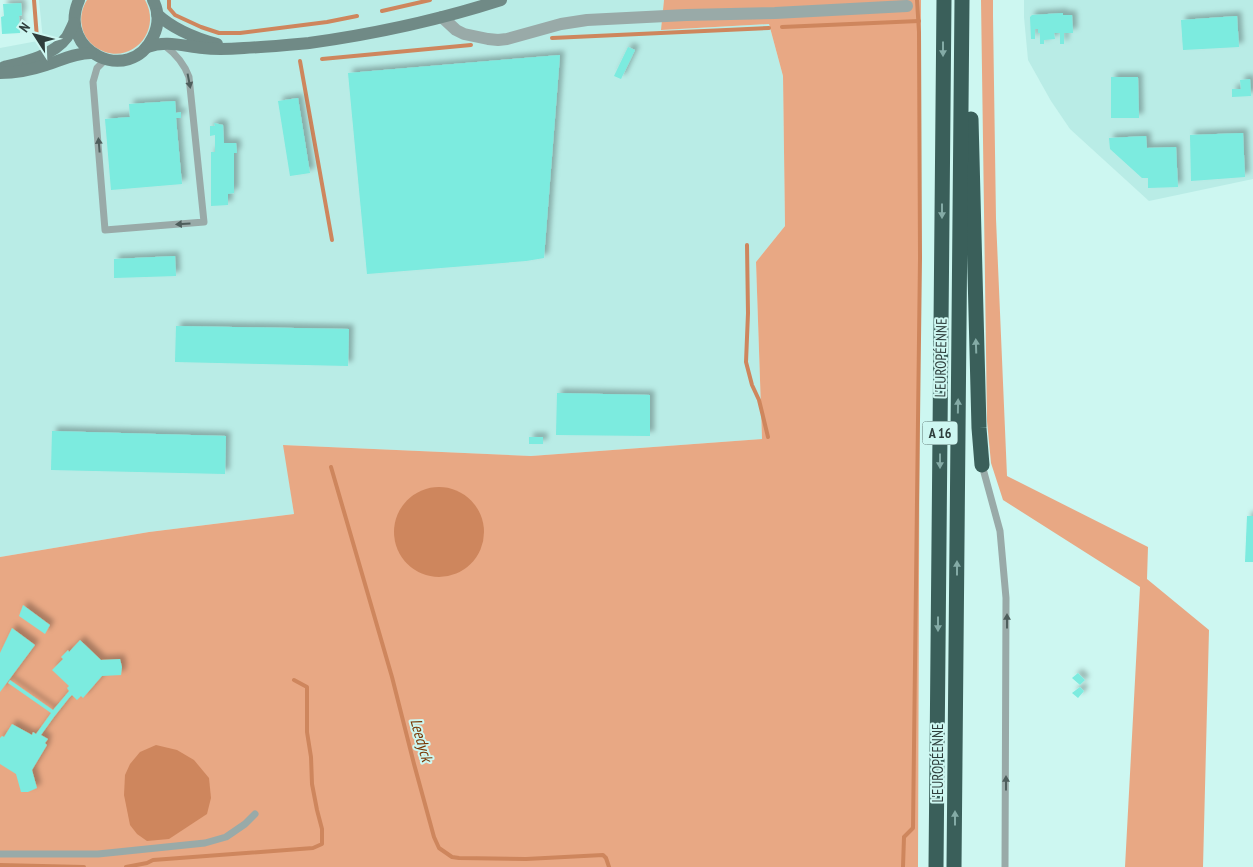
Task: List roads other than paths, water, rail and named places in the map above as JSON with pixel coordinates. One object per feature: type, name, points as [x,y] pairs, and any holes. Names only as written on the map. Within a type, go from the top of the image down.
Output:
[{"type":"highway","name":"L'EUROPÉENNE","points":[[936,867],[944,0]]},
{"type":"highway","name":"L'EUROPÉENNE","points":[[954,867],[962,0]]},
{"type":"highway","points":[[969,0],[974,270],[982,465]]},
{"type":"street","points":[[79,0],[74,22],[80,41],[91,53],[105,60],[116,61],[125,60],[138,54],[152,41],[158,23],[153,0]]},
{"type":"street","points":[[147,47],[171,43],[210,49],[241,49],[308,43],[442,17],[501,0]]},
{"type":"street","points":[[442,17],[459,32],[469,36],[494,40],[507,39],[561,24],[587,20],[686,14],[775,13],[907,6]]},
{"type":"street","points":[[157,14],[171,26],[196,38],[241,49]]},
{"type":"street","points":[[0,68],[27,61],[49,52],[66,38],[74,22]]},
{"type":"street","points":[[0,74],[20,72],[81,53],[91,53]]},
{"type":"lane","points":[[105,60],[97,68],[93,82],[105,230],[204,222],[189,77],[180,59],[162,43]]},
{"type":"lane","points":[[982,465],[1000,531],[1006,592],[1005,867]]},
{"type":"lane","points":[[0,854],[98,854],[205,843],[226,836],[245,824],[255,814]]},
{"type":"waterway","points":[[34,0],[37,38]]},
{"type":"waterway","points":[[169,0],[169,8],[175,15],[219,33],[240,33],[327,22],[357,16]]},
{"type":"waterway","points":[[382,11],[430,0]]},
{"type":"waterway","points":[[903,867],[904,837],[913,828],[920,258],[919,32],[917,0]]},
{"type":"waterway","points":[[782,27],[919,21]]},
{"type":"waterway","points":[[552,38],[769,28]]},
{"type":"waterway","points":[[322,59],[471,45]]},
{"type":"waterway","points":[[300,61],[332,240]]},
{"type":"waterway","points":[[747,245],[748,313],[746,362],[752,385],[759,400],[768,437]]},
{"type":"waterway","name":"Leedyck","points":[[331,467],[392,677],[434,837],[439,848],[452,857],[459,858],[526,859],[603,855],[609,867]]},
{"type":"waterway","points":[[126,867],[153,860],[313,848],[322,844],[322,829],[312,784],[311,757],[307,732],[307,687],[294,680]]},
{"type":"waterway","points":[[0,865],[84,867]]}]
